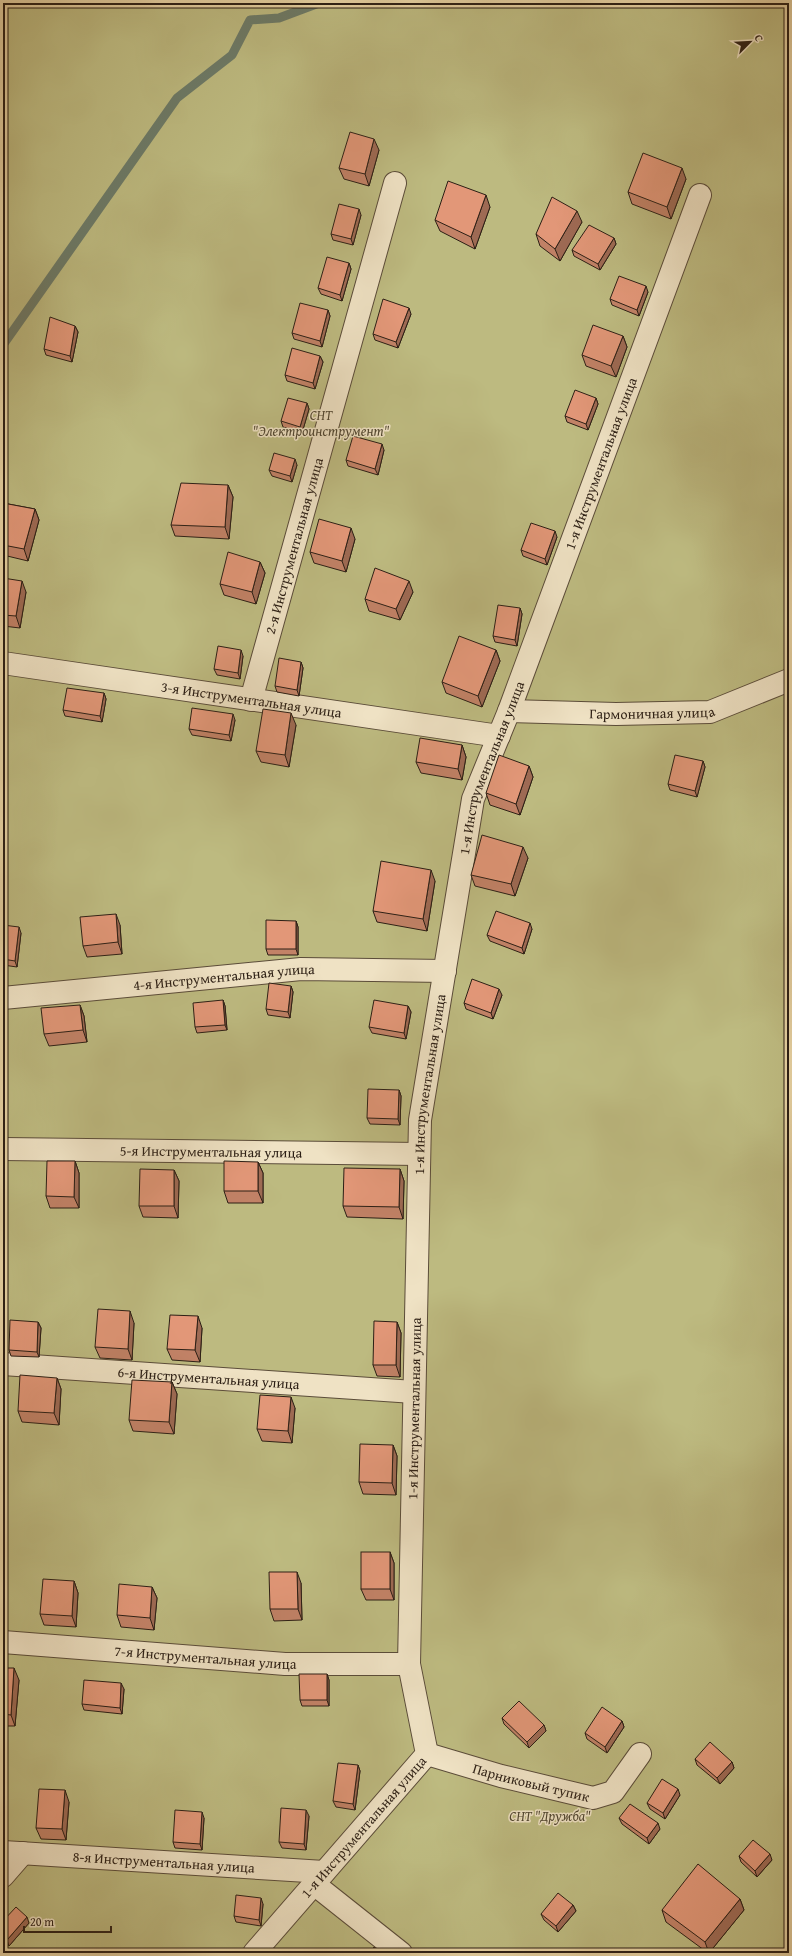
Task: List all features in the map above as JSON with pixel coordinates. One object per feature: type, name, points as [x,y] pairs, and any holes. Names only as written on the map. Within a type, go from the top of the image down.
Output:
[{"type":"street","name":"2-я Инструментальная улица","points":[[251,700],[395,183]]},
{"type":"street","name":"1-я Инструментальная улица","points":[[254,1953],[427,1754],[409,1664],[420,1120],[473,799],[509,711],[700,194]]},
{"type":"street","name":"3-я Инструментальная улица","points":[[3,663],[499,736]]},
{"type":"street","name":"Гармоничная улица","points":[[509,711],[616,714],[710,712],[789,680]]},
{"type":"street","name":"4-я Инструментальная улица","points":[[3,998],[301,969],[445,971]]},
{"type":"street","name":"5-я Инструментальная улица","points":[[3,1149],[419,1154]]},
{"type":"street","name":"6-я Инструментальная улица","points":[[3,1364],[414,1392]]},
{"type":"street","name":"7-я Инструментальная улица","points":[[3,1642],[285,1664],[409,1664]]},
{"type":"street","name":"Парниковый тупик","points":[[427,1754],[501,1776],[593,1798],[612,1792],[640,1754]]},
{"type":"street","name":"8-я Инструментальная улица","points":[[13,1853],[319,1878]]},
{"type":"street","points":[[3,1876],[13,1853]]},
{"type":"street","points":[[319,1878],[401,1953]]},
{"type":"green space","name":"СНТ \"Электроинструмент\"","points":[[3,3],[789,3],[789,1953],[3,1953]]},
{"type":"building","points":[[350,132],[374,139],[365,174],[339,168]]},
{"type":"building","points":[[643,153],[682,168],[667,207],[628,192]]},
{"type":"building","points":[[448,181],[486,195],[471,237],[435,220]]},
{"type":"building","points":[[552,197],[577,211],[555,249],[536,234]]},
{"type":"building","points":[[339,204],[359,209],[351,239],[331,234]]},
{"type":"building","points":[[589,225],[614,238],[598,264],[572,250]]},
{"type":"building","points":[[327,257],[349,263],[340,295],[318,288]]},
{"type":"building","points":[[619,276],[646,286],[637,310],[610,299]]},
{"type":"building","points":[[383,299],[409,308],[396,342],[373,334]]},
{"type":"building","points":[[300,303],[328,310],[320,341],[292,333]]},
{"type":"building","points":[[50,317],[75,326],[70,356],[44,349]]},
{"type":"building","points":[[593,325],[623,336],[611,366],[582,355]]},
{"type":"building","points":[[292,348],[320,356],[313,383],[285,375]]},
{"type":"building","points":[[575,390],[596,398],[586,424],[565,416]]},
{"type":"building","points":[[288,398],[307,403],[300,427],[281,421]]},
{"type":"building","points":[[353,436],[382,444],[375,469],[346,460]]},
{"type":"building","points":[[274,453],[295,459],[290,476],[269,470]]},
{"type":"building","points":[[181,483],[228,485],[225,527],[171,525]]},
{"type":"building","points":[[3,503],[35,509],[24,549],[3,545]]},
{"type":"building","points":[[319,519],[351,528],[342,561],[310,552]]},
{"type":"building","points":[[531,523],[555,531],[545,559],[521,550]]},
{"type":"building","points":[[228,552],[260,562],[252,592],[220,584]]},
{"type":"building","points":[[375,568],[409,581],[396,609],[365,599]]},
{"type":"building","points":[[3,578],[22,581],[16,616],[3,615]]},
{"type":"building","points":[[498,605],[520,608],[515,640],[493,636]]},
{"type":"building","points":[[459,636],[496,650],[478,696],[442,682]]},
{"type":"building","points":[[218,646],[241,650],[238,673],[214,669]]},
{"type":"building","points":[[279,658],[301,662],[297,690],[275,686]]},
{"type":"building","points":[[67,688],[104,693],[100,716],[63,710]]},
{"type":"building","points":[[192,708],[233,714],[229,735],[189,729]]},
{"type":"building","points":[[263,709],[291,713],[285,755],[256,751]]},
{"type":"building","points":[[420,738],[462,745],[458,769],[416,762]]},
{"type":"building","points":[[499,755],[529,766],[516,804],[486,793]]},
{"type":"building","points":[[675,755],[703,761],[695,791],[668,784]]},
{"type":"building","points":[[482,835],[523,847],[511,884],[471,875]]},
{"type":"building","points":[[381,861],[431,870],[423,919],[373,911]]},
{"type":"building","points":[[496,911],[530,923],[522,948],[487,935]]},
{"type":"building","points":[[116,914],[118,942],[83,946],[80,917]]},
{"type":"building","points":[[266,920],[296,921],[296,949],[266,949]]},
{"type":"building","points":[[3,925],[19,927],[15,961],[3,959]]},
{"type":"building","points":[[472,979],[499,989],[491,1013],[464,1003]]},
{"type":"building","points":[[269,983],[291,986],[288,1012],[266,1009]]},
{"type":"building","points":[[223,1000],[225,1025],[195,1027],[193,1003]]},
{"type":"building","points":[[374,1000],[408,1006],[404,1033],[369,1027]]},
{"type":"building","points":[[80,1005],[83,1030],[44,1034],[41,1008]]},
{"type":"building","points":[[368,1089],[399,1090],[398,1119],[367,1118]]},
{"type":"building","points":[[47,1161],[75,1161],[74,1197],[46,1196]]},
{"type":"building","points":[[224,1161],[258,1162],[258,1191],[224,1191]]},
{"type":"building","points":[[344,1168],[400,1169],[399,1207],[343,1206]]},
{"type":"building","points":[[140,1169],[174,1170],[174,1206],[139,1206]]},
{"type":"building","points":[[98,1309],[130,1311],[128,1349],[95,1347]]},
{"type":"building","points":[[170,1315],[198,1316],[195,1350],[167,1349]]},
{"type":"building","points":[[10,1320],[38,1322],[37,1352],[9,1350]]},
{"type":"building","points":[[374,1321],[397,1322],[396,1365],[373,1365]]},
{"type":"building","points":[[20,1375],[57,1378],[54,1413],[18,1411]]},
{"type":"building","points":[[132,1380],[172,1382],[169,1422],[129,1420]]},
{"type":"building","points":[[260,1395],[291,1397],[288,1431],[257,1429]]},
{"type":"building","points":[[360,1444],[393,1445],[392,1483],[359,1482]]},
{"type":"building","points":[[361,1552],[390,1552],[390,1589],[361,1589]]},
{"type":"building","points":[[269,1572],[297,1572],[298,1609],[270,1609]]},
{"type":"building","points":[[43,1579],[74,1581],[72,1616],[40,1614]]},
{"type":"building","points":[[119,1584],[152,1587],[150,1618],[117,1615]]},
{"type":"building","points":[[3,1668],[14,1668],[11,1715],[3,1714]]},
{"type":"building","points":[[299,1674],[327,1674],[327,1700],[300,1700]]},
{"type":"building","points":[[84,1680],[121,1683],[120,1708],[82,1704]]},
{"type":"building","points":[[519,1701],[544,1725],[527,1742],[502,1718]]},
{"type":"building","points":[[602,1707],[622,1721],[605,1747],[585,1733]]},
{"type":"building","points":[[710,1742],[732,1762],[717,1778],[695,1759]]},
{"type":"building","points":[[338,1763],[358,1765],[353,1804],[333,1801]]},
{"type":"building","points":[[662,1779],[678,1789],[663,1813],[647,1803]]},
{"type":"building","points":[[39,1789],[65,1790],[62,1829],[36,1828]]},
{"type":"building","points":[[630,1804],[658,1823],[647,1838],[619,1818]]},
{"type":"building","points":[[281,1808],[306,1810],[304,1844],[279,1842]]},
{"type":"building","points":[[175,1810],[202,1812],[200,1844],[173,1842]]},
{"type":"building","points":[[753,1840],[770,1854],[755,1871],[739,1856]]},
{"type":"building","points":[[698,1864],[740,1899],[705,1942],[662,1910]]},
{"type":"building","points":[[558,1893],[573,1905],[556,1926],[541,1914]]},
{"type":"building","points":[[236,1895],[261,1898],[259,1920],[234,1916]]},
{"type":"building","points":[[16,1907],[27,1917],[7,1940],[3,1937],[3,1921]]},
{"type":"building","points":[[374,1947],[382,1953],[369,1953]]},
{"type":"waterway","points":[[3,345],[177,98],[232,55],[250,20],[279,18],[319,3]]},
{"type":"park label","name":"СНТ \"Дружба\"","points":[[550,1816]]}]
